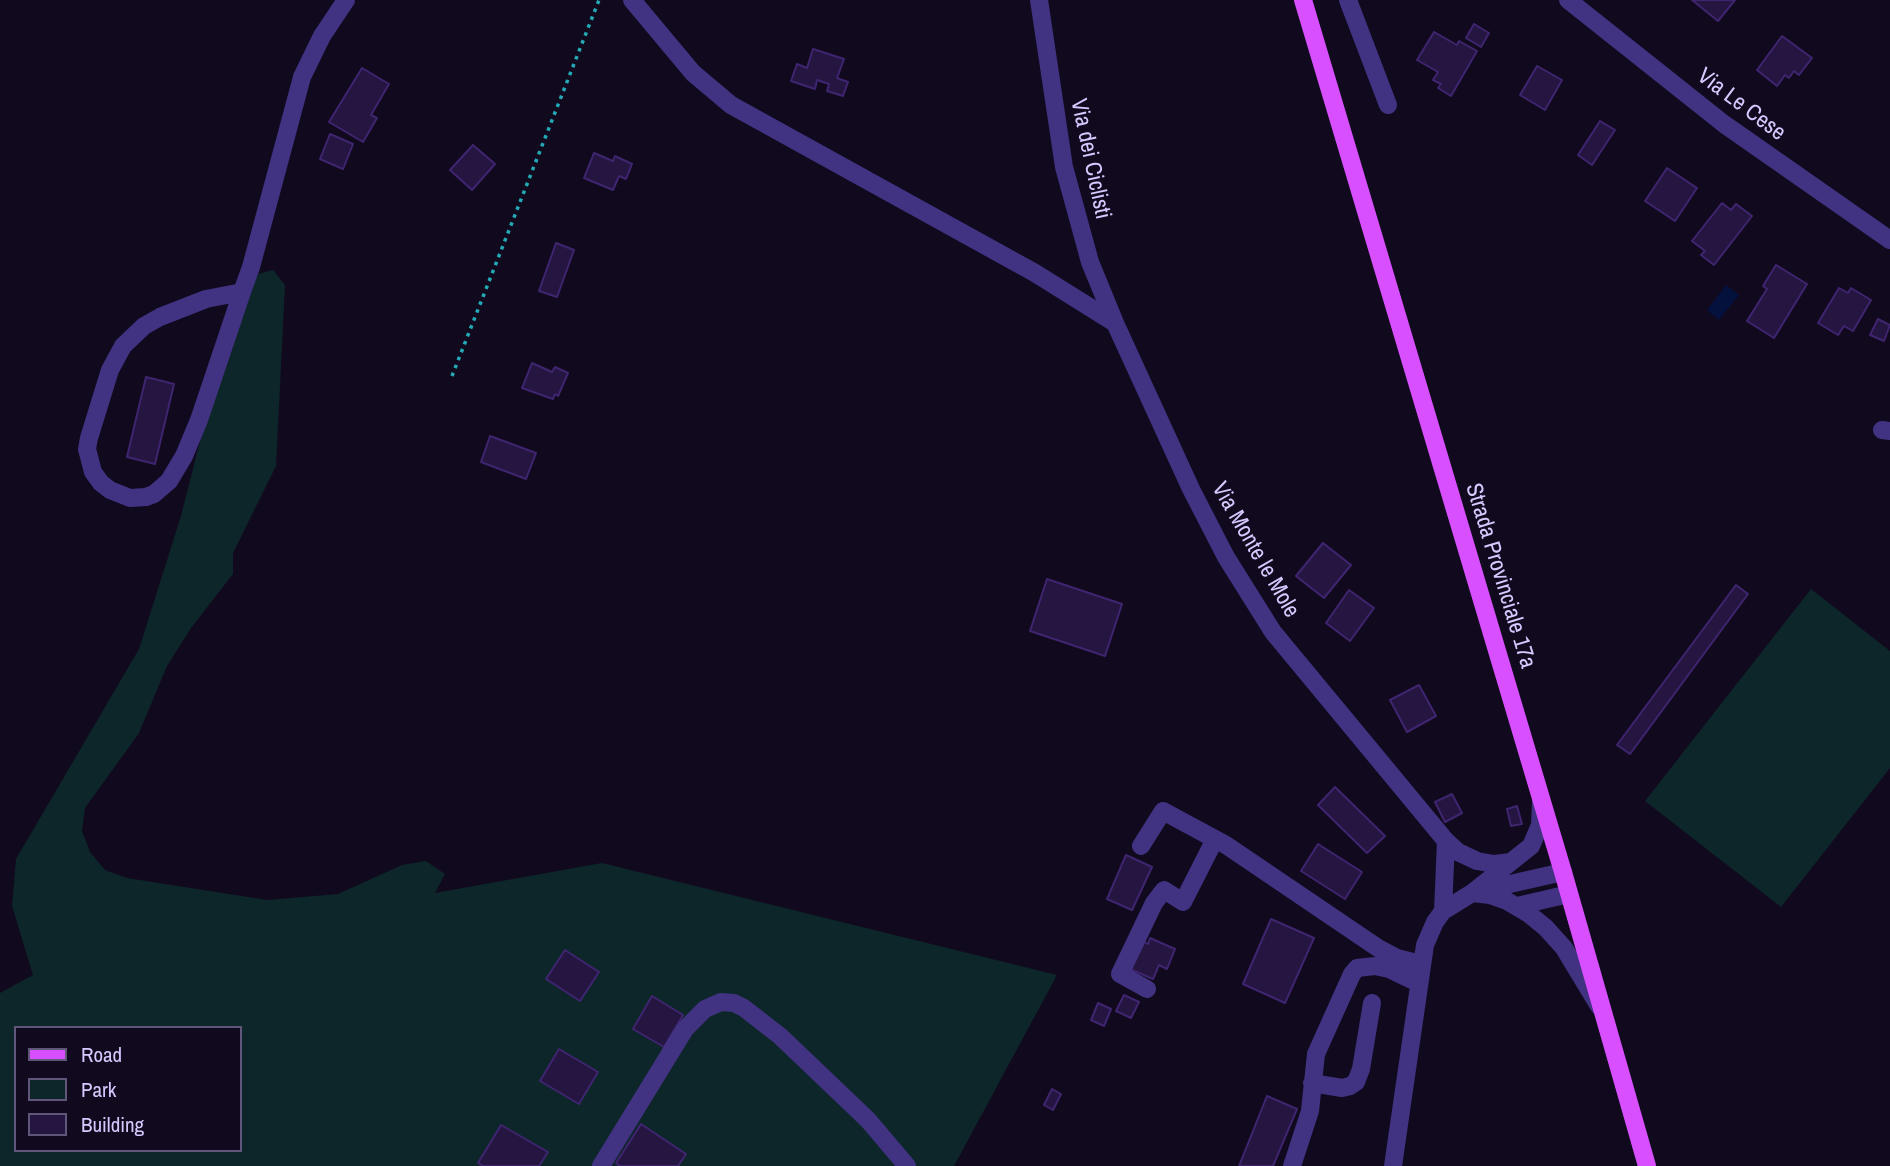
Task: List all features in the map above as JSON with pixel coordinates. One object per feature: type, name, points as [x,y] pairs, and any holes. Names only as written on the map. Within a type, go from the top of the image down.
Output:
[{"type":"main road","name":"Strada Provinciale 17a","points":[[1303,0],[1563,872],[1647,1166]]},
{"type":"street","points":[[243,292],[206,299],[160,317],[144,326],[123,346],[110,370],[87,449],[96,478],[106,487],[121,496],[146,497],[163,486],[174,473],[195,432],[243,292],[302,77],[322,36],[346,0]]},
{"type":"street","points":[[632,0],[693,73],[731,105],[1035,273],[1115,323]]},
{"type":"street","name":"Via dei Ciclisti","points":[[1039,0],[1054,108],[1070,192],[1090,262],[1115,323]]},
{"type":"street","points":[[1348,0],[1388,105]]},
{"type":"street","name":"Via Le Cese","points":[[1568,0],[1724,124],[1890,240]]},
{"type":"street","name":"Via Monte le Mole","points":[[1115,323],[1191,489],[1256,608],[1281,642],[1446,841],[1469,859],[1494,864],[1511,862]]},
{"type":"street","points":[[1393,1166],[1421,964],[1430,933],[1443,911],[1525,853],[1535,839],[1540,825],[1541,798]]},
{"type":"street","points":[[1141,846],[1163,811],[1215,839],[1378,948],[1397,958],[1421,964]]},
{"type":"street","points":[[1147,989],[1119,974],[1154,903],[1164,890],[1182,902],[1215,839]]},
{"type":"street","points":[[1443,911],[1446,841]]},
{"type":"street","points":[[1472,893],[1563,872]]},
{"type":"street","points":[[1472,893],[1490,895],[1517,906],[1540,923],[1558,941],[1601,1010]]},
{"type":"street","points":[[1517,906],[1569,894]]},
{"type":"street","points":[[1292,1166],[1310,1111],[1314,1065],[1319,1044],[1346,983],[1357,968],[1375,965],[1418,983]]},
{"type":"street","points":[[601,1166],[690,1023],[705,1009],[722,1002],[734,1003],[744,1008],[780,1036],[868,1120],[907,1166]]},
{"type":"street","points":[[1312,1083],[1342,1088],[1350,1087],[1356,1082],[1361,1069],[1372,1003]]},
{"type":"path","points":[[452,376],[599,0]]},
{"type":"green space","points":[[273,270],[285,285],[276,466],[233,553],[233,574],[191,628],[167,666],[139,733],[85,808],[82,831],[90,852],[105,870],[127,878],[267,900],[338,894],[402,865],[426,861],[445,874],[435,893],[602,863],[1057,975],[954,1166],[0,1166],[0,993],[33,975],[12,906],[16,859],[139,649],[181,516],[199,445],[258,274]]},
{"type":"green space","points":[[1811,589],[1890,651],[1890,768],[1781,907],[1645,801]]},
{"type":"shaded area","points":[[1726,285],[1739,295],[1719,320],[1707,310]]},
{"type":"building","points":[[1692,0],[1735,0],[1718,21]]},
{"type":"building","points":[[1474,24],[1489,33],[1481,47],[1466,38]]},
{"type":"building","points":[[1434,32],[1457,45],[1459,41],[1477,51],[1451,96],[1438,88],[1441,84],[1433,80],[1438,72],[1417,60]]},
{"type":"building","points":[[1782,36],[1812,58],[1799,75],[1794,71],[1789,78],[1785,75],[1777,86],[1757,70]]},
{"type":"building","points":[[813,49],[844,59],[837,78],[848,82],[843,96],[827,91],[829,84],[817,80],[815,89],[791,81],[797,64],[807,68]]},
{"type":"building","points":[[1537,66],[1562,80],[1545,110],[1520,95]]},
{"type":"building","points":[[362,68],[389,84],[371,115],[377,118],[363,142],[329,122]]},
{"type":"building","points":[[1600,121],[1615,130],[1592,165],[1578,155]]},
{"type":"building","points":[[330,134],[353,144],[343,169],[320,159]]},
{"type":"building","points":[[473,145],[495,164],[472,190],[450,170]]},
{"type":"building","points":[[594,153],[613,161],[615,156],[632,164],[626,179],[619,176],[613,190],[584,178]]},
{"type":"building","points":[[1667,168],[1697,188],[1675,221],[1645,201]]},
{"type":"building","points":[[1722,203],[1731,210],[1736,204],[1752,216],[1714,265],[1701,255],[1705,251],[1692,241]]},
{"type":"building","points":[[556,243],[574,250],[557,297],[539,291]]},
{"type":"building","points":[[1776,265],[1807,284],[1774,338],[1747,321],[1767,289],[1763,286]]},
{"type":"building","points":[[1839,288],[1848,293],[1851,288],[1871,300],[1853,331],[1844,326],[1838,335],[1818,323]]},
{"type":"building","points":[[1878,319],[1890,325],[1884,341],[1870,335]]},
{"type":"building","points":[[532,363],[552,372],[555,367],[568,373],[558,396],[555,394],[553,399],[522,388]]},
{"type":"building","points":[[146,377],[174,384],[155,464],[127,457]]},
{"type":"building","points":[[490,436],[536,453],[526,479],[481,462]]},
{"type":"building","points":[[1323,543],[1351,565],[1324,598],[1296,576]]},
{"type":"building","points":[[1047,579],[1122,604],[1105,656],[1030,631]]},
{"type":"building","points":[[1736,585],[1748,594],[1630,754],[1617,745]]},
{"type":"building","points":[[1349,590],[1374,608],[1350,641],[1326,623]]},
{"type":"building","points":[[1419,685],[1436,716],[1407,732],[1390,700]]},
{"type":"building","points":[[1335,787],[1385,836],[1367,853],[1318,805]]},
{"type":"building","points":[[1452,794],[1462,813],[1445,822],[1435,802]]},
{"type":"building","points":[[1517,806],[1522,824],[1511,826],[1507,809]]},
{"type":"building","points":[[1318,844],[1362,872],[1345,899],[1301,871]]},
{"type":"building","points":[[1126,855],[1152,867],[1132,910],[1107,899]]},
{"type":"building","points":[[1271,919],[1314,938],[1285,1003],[1243,984]]},
{"type":"building","points":[[1150,938],[1175,949],[1167,969],[1159,965],[1153,979],[1130,969],[1143,941],[1148,944]]},
{"type":"building","points":[[565,950],[599,972],[580,1001],[546,979]]},
{"type":"building","points":[[1124,995],[1139,1002],[1131,1018],[1116,1011]]},
{"type":"building","points":[[652,996],[683,1015],[664,1047],[633,1029]]},
{"type":"building","points":[[1098,1003],[1111,1009],[1104,1026],[1091,1020]]},
{"type":"building","points":[[559,1049],[598,1072],[579,1104],[540,1081]]},
{"type":"building","points":[[1052,1089],[1061,1094],[1053,1110],[1044,1105]]},
{"type":"building","points":[[1267,1096],[1297,1109],[1273,1166],[1239,1166]]},
{"type":"building","points":[[641,1124],[686,1154],[678,1166],[620,1166],[616,1163]]},
{"type":"building","points":[[501,1125],[548,1152],[539,1166],[483,1166],[478,1163]]}]
